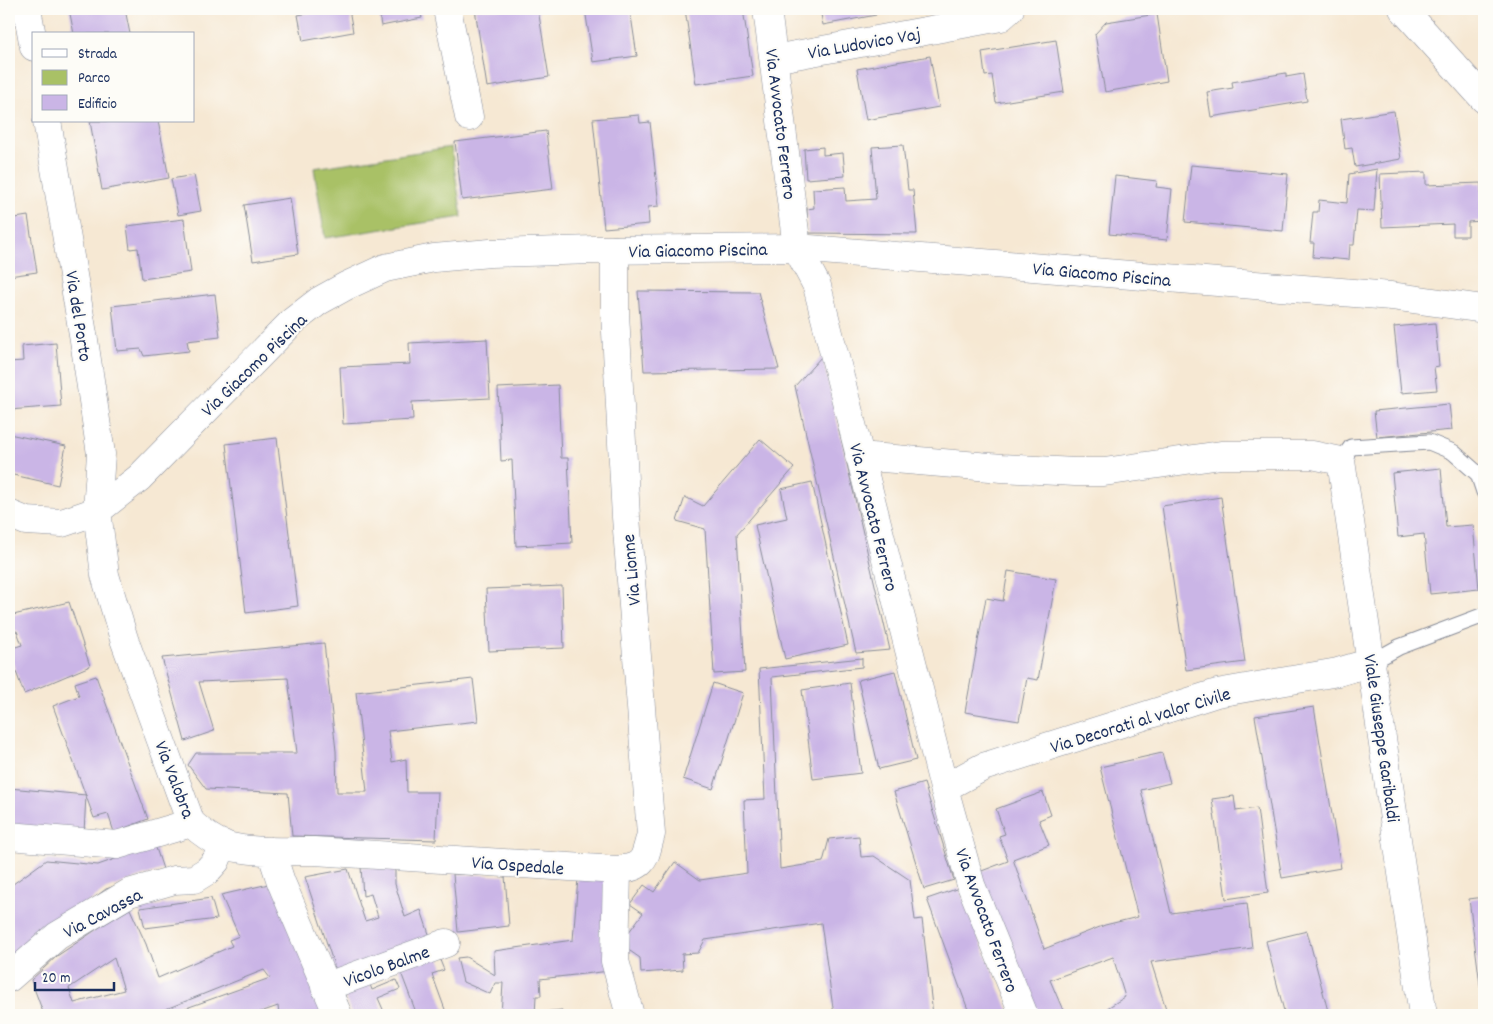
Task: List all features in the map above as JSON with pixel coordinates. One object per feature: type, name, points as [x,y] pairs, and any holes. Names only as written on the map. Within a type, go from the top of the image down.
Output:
[{"type":"street","points":[[27,9],[32,36]]},
{"type":"street","points":[[447,9],[469,117]]},
{"type":"street","name":"Via Avvocato Ferrero","points":[[767,9],[797,248],[817,286],[944,788],[971,884],[1024,1015]]},
{"type":"street","name":"Via Ludovico Vaj","points":[[774,59],[1001,17],[1010,9]]},
{"type":"street","points":[[1403,9],[1484,99]]},
{"type":"street","name":"Via del Porto","points":[[46,122],[84,340],[101,454],[97,511]]},
{"type":"street","name":"Via Giacomo Piscina","points":[[9,514],[26,521],[62,523],[97,511],[139,478],[293,321],[319,301],[385,268],[434,258],[490,253],[797,248],[1391,296],[1484,309]]},
{"type":"street","name":"Via Lionne","points":[[615,250],[614,313],[626,517],[651,834],[644,859],[633,868],[617,870]]},
{"type":"street","name":"Via Giacomo Piscina","points":[[1391,296],[1456,295],[1484,289]]},
{"type":"street","points":[[859,456],[1075,472],[1104,472],[1221,455],[1312,455],[1341,461]]},
{"type":"street","name":"Viale Giuseppe Garibaldi","points":[[1341,461],[1423,1015]]},
{"type":"street","name":"Via Valobra","points":[[97,511],[104,575],[124,640],[191,823],[205,836],[223,844],[272,851]]},
{"type":"street","name":"Via Decorati al valor Civile","points":[[944,788],[983,767],[1216,693],[1338,672],[1372,662]]},
{"type":"street","points":[[9,836],[117,845],[191,823]]},
{"type":"street","name":"Via Cavassa","points":[[9,978],[57,936],[129,893],[174,880],[194,879],[207,871],[216,861],[223,844]]},
{"type":"street","points":[[272,851],[281,882],[338,1015]]},
{"type":"street","name":"Via Ospedale","points":[[272,851],[314,851],[617,870]]},
{"type":"street","points":[[617,870],[615,960],[630,1015]]},
{"type":"street","name":"Vicolo Balme","points":[[326,987],[446,943]]},
{"type":"lane","points":[[1341,461],[1351,448],[1429,442],[1453,452],[1478,474],[1484,492]]},
{"type":"lane","points":[[1372,662],[1400,647],[1484,615]]},
{"type":"green space","points":[[451,147],[462,217],[325,238],[314,168]]},
{"type":"building","points":[[69,9],[125,9],[130,32],[74,32]]},
{"type":"building","points":[[332,9],[349,9],[353,32],[303,41],[298,15]]},
{"type":"building","points":[[378,9],[420,9],[422,18],[381,26]]},
{"type":"building","points":[[475,9],[538,9],[549,77],[487,87]]},
{"type":"building","points":[[585,9],[630,9],[637,56],[593,62]]},
{"type":"building","points":[[685,9],[743,9],[753,76],[696,84]]},
{"type":"building","points":[[820,9],[875,9],[876,15],[823,25]]},
{"type":"building","points":[[1157,14],[1167,81],[1105,92],[1095,34],[1106,22]]},
{"type":"building","points":[[1056,40],[1064,92],[996,103],[992,75],[985,76],[982,52]]},
{"type":"building","points":[[930,56],[939,107],[866,120],[857,69]]},
{"type":"building","points":[[1286,73],[1286,77],[1303,74],[1307,101],[1211,117],[1207,92],[1233,88],[1232,82]]},
{"type":"building","points":[[1394,111],[1401,159],[1355,167],[1352,148],[1345,149],[1341,119]]},
{"type":"building","points":[[639,115],[640,123],[650,122],[659,206],[648,207],[649,224],[604,228],[593,119]]},
{"type":"building","points":[[90,122],[158,122],[169,178],[102,190]]},
{"type":"building","points":[[546,131],[553,189],[462,200],[455,142]]},
{"type":"building","points":[[903,145],[908,190],[913,190],[917,234],[808,233],[807,209],[814,208],[813,189],[845,187],[846,201],[876,199],[872,147]]},
{"type":"building","points":[[823,147],[823,155],[843,153],[845,176],[806,179],[804,149]]},
{"type":"building","points":[[1191,165],[1288,174],[1283,231],[1185,222]]},
{"type":"building","points":[[1377,169],[1374,211],[1357,210],[1354,245],[1350,245],[1349,260],[1313,257],[1314,243],[1310,243],[1313,212],[1318,212],[1319,200],[1347,203],[1349,174]]},
{"type":"building","points":[[1426,172],[1426,185],[1481,183],[1482,221],[1468,222],[1468,236],[1453,236],[1453,224],[1382,227],[1380,174]]},
{"type":"building","points":[[194,175],[201,211],[178,215],[171,179]]},
{"type":"building","points":[[1115,176],[1157,181],[1156,187],[1172,189],[1167,240],[1109,234]]},
{"type":"building","points":[[290,198],[298,254],[253,261],[244,205]]},
{"type":"building","points":[[28,216],[37,272],[9,276],[9,219]]},
{"type":"building","points":[[184,219],[191,272],[142,279],[138,248],[130,249],[127,226]]},
{"type":"building","points":[[638,291],[758,292],[779,369],[644,371]]},
{"type":"building","points":[[215,294],[220,337],[187,341],[189,351],[144,356],[141,349],[117,351],[112,306]]},
{"type":"building","points":[[1435,323],[1439,366],[1434,367],[1437,390],[1401,393],[1394,327]]},
{"type":"building","points":[[487,339],[490,398],[412,402],[413,420],[343,424],[340,367],[410,364],[409,343]]},
{"type":"building","points":[[56,343],[61,406],[9,410],[9,362],[23,361],[22,346]]},
{"type":"building","points":[[822,356],[890,650],[856,653],[795,386]]},
{"type":"building","points":[[558,385],[561,458],[568,458],[572,543],[516,546],[512,460],[501,461],[498,388]]},
{"type":"building","points":[[1449,404],[1452,430],[1377,437],[1374,411]]},
{"type":"building","points":[[9,434],[66,446],[58,485],[9,474]]},
{"type":"building","points":[[277,438],[298,606],[246,613],[226,444]]},
{"type":"building","points":[[760,439],[794,468],[737,534],[745,672],[714,674],[705,529],[677,521],[685,497],[703,506]]},
{"type":"building","points":[[1441,468],[1446,527],[1473,525],[1479,589],[1430,594],[1424,534],[1398,537],[1392,473]]},
{"type":"building","points":[[812,482],[848,645],[785,659],[755,525],[787,518],[781,489]]},
{"type":"building","points":[[1221,497],[1245,662],[1186,670],[1162,506]]},
{"type":"building","points":[[1008,571],[1056,579],[1038,680],[1027,678],[1019,721],[965,712],[986,598],[1003,601]]},
{"type":"building","points":[[562,586],[564,648],[489,651],[486,589]]},
{"type":"building","points":[[69,602],[90,666],[24,694],[9,652],[9,649],[22,645],[17,631],[9,633],[9,616]]},
{"type":"building","points":[[324,643],[336,751],[337,792],[367,792],[356,692],[473,679],[478,721],[388,731],[392,762],[406,759],[407,792],[438,792],[436,840],[292,836],[288,793],[206,789],[188,765],[196,753],[297,753],[288,678],[199,682],[214,731],[185,741],[162,658]]},
{"type":"building","points":[[862,658],[862,667],[772,677],[780,869],[823,862],[829,839],[859,836],[861,857],[874,856],[910,880],[915,920],[922,919],[933,1015],[834,1015],[821,923],[705,940],[698,953],[682,954],[683,970],[641,973],[640,958],[620,944],[643,913],[630,904],[644,885],[654,892],[675,862],[700,880],[747,873],[744,800],[765,799],[759,669]]},
{"type":"building","points":[[895,671],[916,760],[879,769],[858,680]]},
{"type":"building","points":[[96,676],[148,819],[114,832],[108,814],[94,818],[53,706],[79,696],[75,683]]},
{"type":"building","points":[[713,683],[743,693],[713,789],[683,779]]},
{"type":"building","points":[[850,683],[861,773],[813,779],[802,690]]},
{"type":"building","points":[[1314,707],[1341,868],[1282,878],[1255,716]]},
{"type":"building","points":[[1162,753],[1170,783],[1141,790],[1171,913],[1247,903],[1252,948],[1151,962],[1168,1015],[1096,1015],[1125,997],[1113,957],[1050,980],[1065,1015],[1033,1015],[979,872],[1008,861],[999,836],[1005,834],[996,809],[1043,792],[1051,815],[1039,820],[1049,845],[1013,859],[1044,949],[1105,925],[1138,917],[1100,767]]},
{"type":"building","points":[[924,783],[954,880],[924,889],[894,792]]},
{"type":"building","points":[[9,788],[86,795],[84,833],[9,826]]},
{"type":"building","points":[[1234,796],[1236,811],[1257,808],[1268,893],[1226,899],[1212,799]]},
{"type":"building","points":[[155,845],[163,869],[106,889],[9,962],[9,887],[46,860],[98,865]]},
{"type":"building","points":[[361,867],[395,868],[395,884],[405,917],[421,910],[432,943],[338,977],[305,877],[348,869],[365,921],[378,917],[371,894],[363,896]]},
{"type":"building","points":[[453,874],[505,876],[509,926],[458,932]]},
{"type":"building","points":[[578,878],[613,879],[610,971],[540,979],[541,996],[536,996],[535,1015],[501,1015],[503,983],[495,983],[490,994],[463,982],[457,958],[466,957],[495,975],[494,951],[573,940]]},
{"type":"building","points":[[273,883],[327,1015],[279,1015],[278,1006],[252,1015],[180,1015],[178,1011],[270,978],[264,970],[156,1013],[157,1015],[44,1015],[31,980],[57,956],[130,909],[146,944],[158,978],[232,946],[229,940],[239,936],[221,895]],"holes":[[[114,958],[124,990],[74,1003],[69,988]]]},
{"type":"building","points":[[959,888],[1010,1015],[970,1015],[927,899]]},
{"type":"building","points":[[1484,897],[1484,1000],[1482,1000],[1469,899]]},
{"type":"building","points":[[211,898],[217,919],[145,928],[140,908]]},
{"type":"building","points":[[1307,931],[1329,1015],[1285,1015],[1266,941]]},
{"type":"building","points":[[437,953],[444,970],[432,974],[447,1015],[417,1015],[397,962]]},
{"type":"building","points":[[367,976],[372,990],[396,980],[400,989],[378,998],[385,1014],[390,1012],[391,1015],[352,1015],[342,987]]},
{"type":"building","points":[[562,1010],[562,1015],[542,1015],[542,1012]]}]
